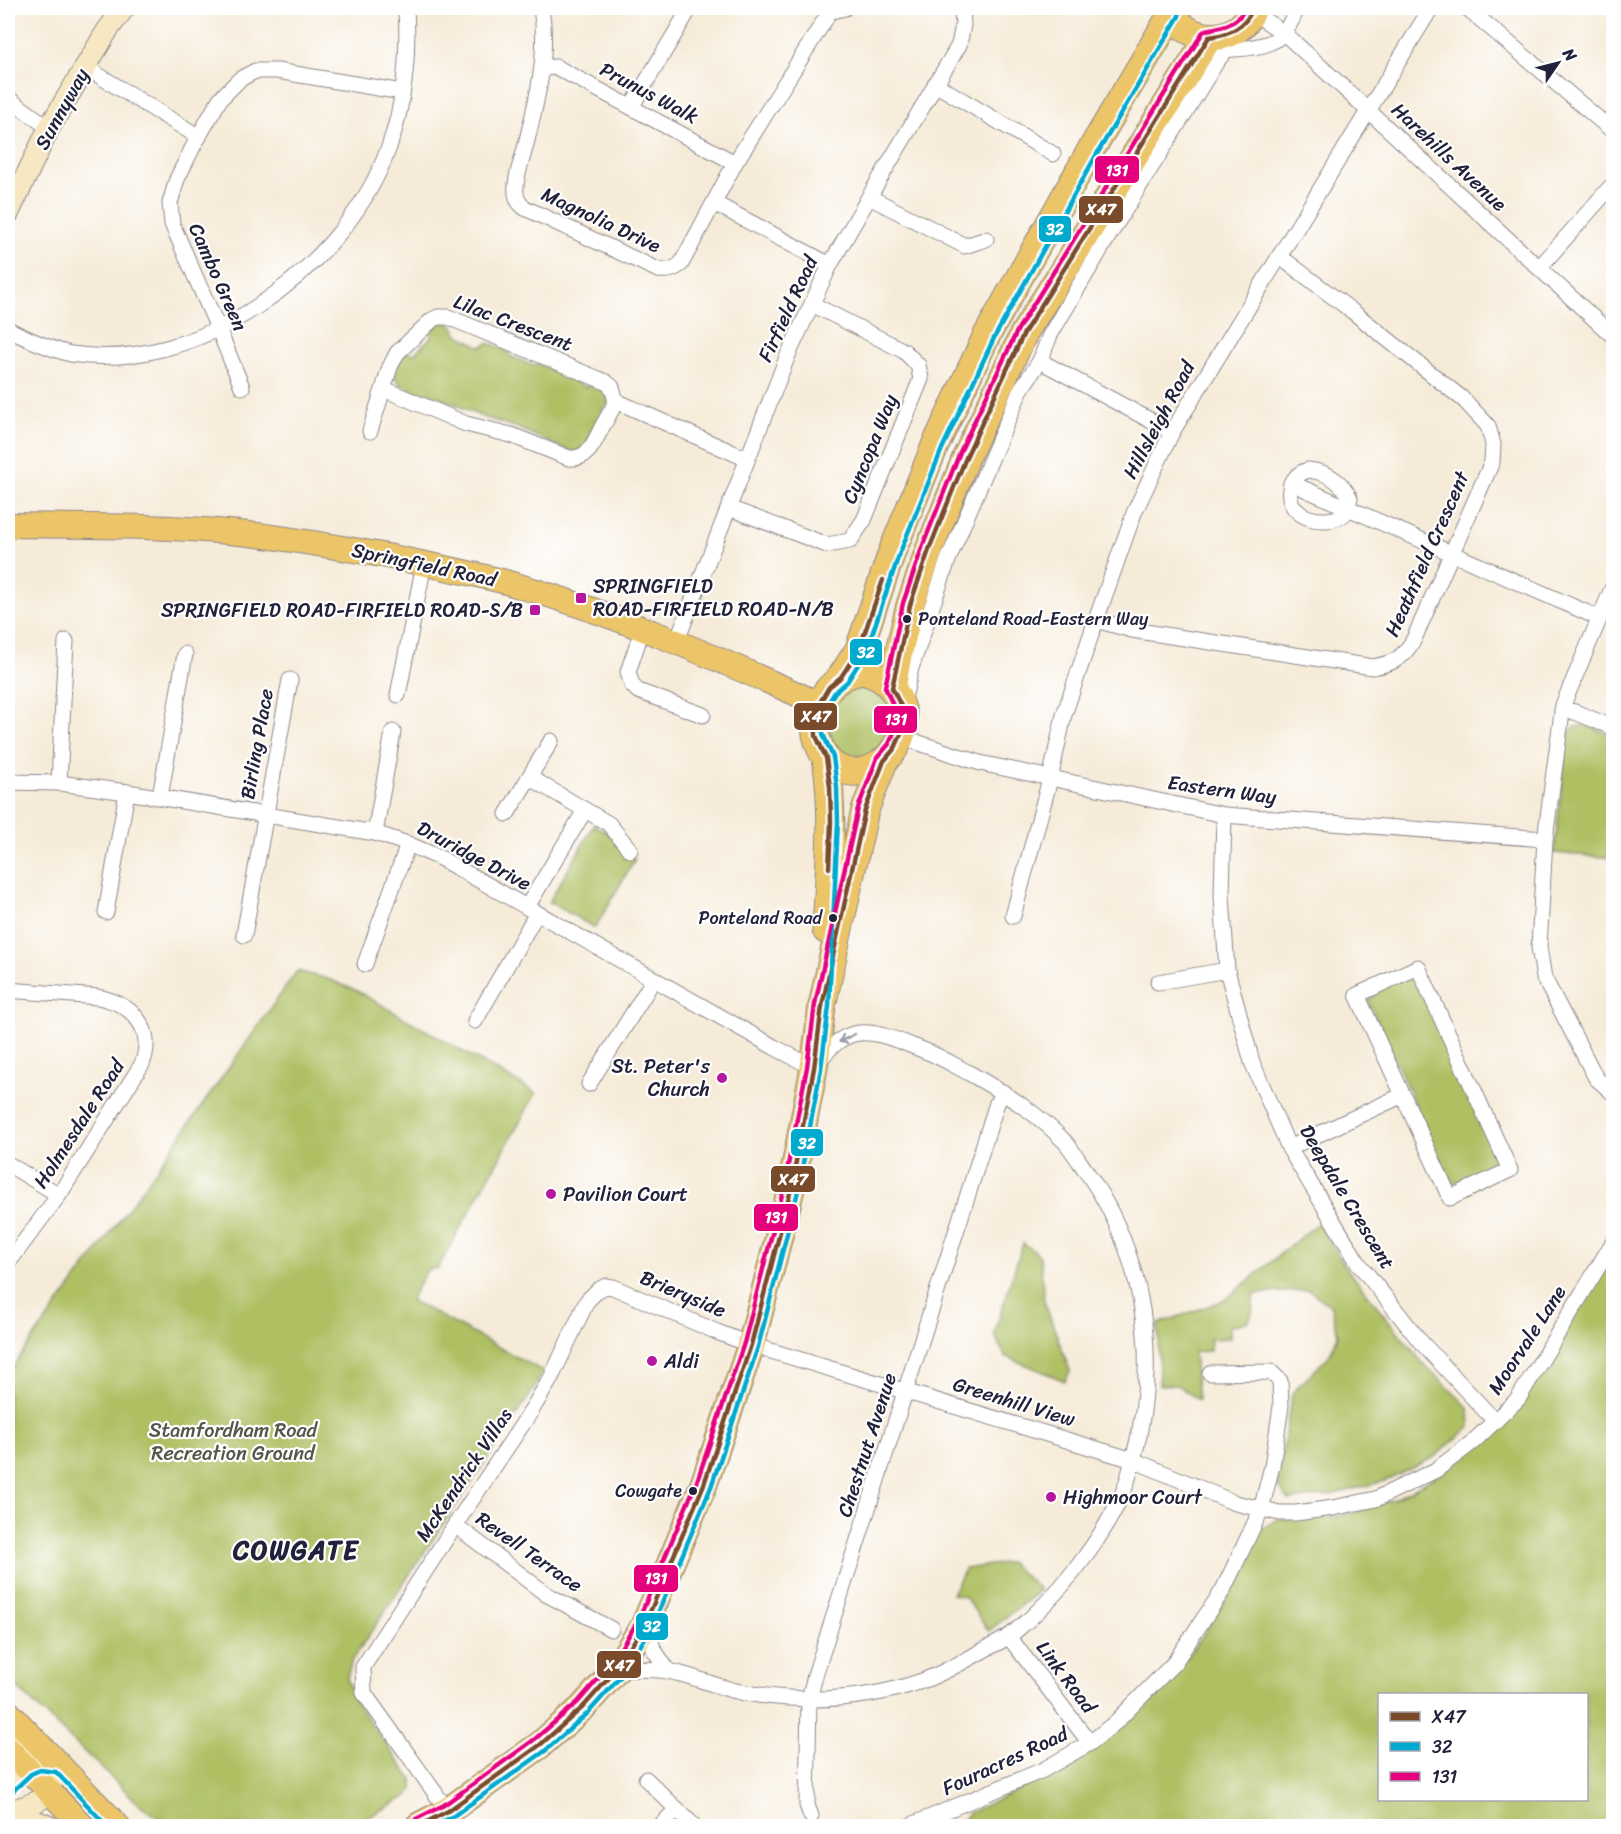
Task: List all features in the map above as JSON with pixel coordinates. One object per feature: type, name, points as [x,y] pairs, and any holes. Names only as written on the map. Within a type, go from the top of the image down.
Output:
[{"type":"highway","points":[[841,677],[859,649],[892,552],[935,446],[987,335],[1172,10],[1182,25],[1194,33],[1209,37],[1228,34],[1241,26],[1252,10]]},
{"type":"highway","points":[[826,758],[846,772],[863,773],[874,769],[896,748],[904,720],[897,698],[897,655],[910,605],[930,547],[967,455],[1024,333],[1209,37]]},
{"type":"highway","points":[[419,1827],[448,1811],[540,1745],[583,1707],[616,1670],[645,1624],[704,1484],[751,1345],[790,1193],[814,1068],[822,1006],[831,822],[826,758],[816,736],[815,718],[819,704],[829,687],[841,677],[852,672],[863,671],[874,674],[897,698]]},
{"type":"highway","points":[[822,1006],[865,810],[884,761]]},
{"type":"main road","name":"Springfield Road","points":[[8,525],[115,526],[238,533],[326,544],[424,564],[501,581],[572,603],[676,643],[819,704]]},
{"type":"main road","points":[[8,1712],[42,1765],[50,1791],[83,1827]]},
{"type":"main road","points":[[8,1749],[42,1765],[118,1824]]},
{"type":"street","name":"Sunnyway","points":[[8,214],[49,128],[107,31],[124,8]]},
{"type":"street","points":[[8,329],[70,354],[104,356],[132,354],[186,341],[218,328],[268,299],[305,269],[341,229],[367,194],[384,159],[398,120],[408,53],[406,8]]},
{"type":"street","name":"Magnolia Drive","points":[[541,8],[544,36],[542,68],[517,183],[518,202],[525,208],[658,270],[667,271],[681,264],[735,163],[826,18],[826,10],[845,8]]},
{"type":"street","points":[[632,106],[690,8]]},
{"type":"street","name":"Firfield Road","points":[[676,643],[788,355],[830,265],[959,45],[963,25],[962,8]]},
{"type":"street","points":[[897,698],[911,668],[948,560],[1021,389],[1040,361],[1050,335],[1216,61],[1226,50],[1269,45],[1284,33],[1296,12],[1295,8]]},
{"type":"street","name":"Hillsleigh Road","points":[[1013,916],[1050,778],[1064,715],[1134,513],[1172,432],[1431,8]]},
{"type":"street","points":[[1467,8],[1614,132]]},
{"type":"street","name":"Harehills Avenue","points":[[1252,10],[1284,33],[1614,337]]},
{"type":"street","name":"Prunus Walk","points":[[542,68],[556,67],[735,163]]},
{"type":"street","points":[[84,68],[199,137]]},
{"type":"street","name":"Cambo Green","points":[[242,387],[172,224],[170,203],[177,179],[199,137],[220,99],[240,78],[255,71],[277,71],[402,92]]},
{"type":"street","points":[[935,84],[1053,154]]},
{"type":"street","points":[[8,98],[49,128]]},
{"type":"street","points":[[1539,268],[1614,183]]},
{"type":"street","points":[[869,197],[965,246],[986,238]]},
{"type":"street","points":[[714,203],[830,265]]},
{"type":"street","name":"Heathfield Crescent","points":[[1096,620],[1132,630],[1373,667],[1388,664],[1405,654],[1409,647],[1492,462],[1493,444],[1488,426],[1464,400],[1279,256]]},
{"type":"street","name":"Cyncopa Way","points":[[729,508],[827,546],[850,541],[864,520],[921,379],[921,373],[918,365],[904,351],[812,304]]},
{"type":"street","name":"Lilac Crescent","points":[[370,431],[390,367],[402,348],[432,320],[448,316],[606,382],[612,387],[616,401],[747,459]]},
{"type":"street","points":[[1040,361],[1172,432]]},
{"type":"street","points":[[384,389],[466,424],[511,435],[576,459],[586,454],[592,447],[616,401]]},
{"type":"street","points":[[1308,470],[1330,476],[1338,481],[1350,498],[1348,508],[1341,515],[1332,519],[1320,520],[1301,514],[1289,494],[1291,483],[1300,472],[1308,470]]},
{"type":"street","points":[[1291,483],[1599,618]]},
{"type":"street","points":[[398,695],[424,564]]},
{"type":"street","points":[[1614,584],[1562,710],[1545,839],[1539,947],[1544,978],[1596,1078],[1614,1094]]},
{"type":"street","points":[[642,630],[628,672],[632,685],[638,691],[703,715]]},
{"type":"street","points":[[59,783],[66,641]]},
{"type":"street","points":[[160,797],[185,654]]},
{"type":"street","name":"Birling Place","points":[[244,935],[290,680]]},
{"type":"street","points":[[1562,710],[1575,712],[1614,728]]},
{"type":"street","points":[[375,833],[393,732]]},
{"type":"street","name":"Eastern Way","points":[[901,737],[980,763],[1224,815],[1545,839]]},
{"type":"street","points":[[507,814],[551,741]]},
{"type":"street","points":[[529,777],[609,824],[630,850]]},
{"type":"street","name":"Druridge Drive","points":[[8,782],[59,783],[160,797],[375,833],[408,844],[440,858],[814,1068]]},
{"type":"street","points":[[106,912],[127,792]]},
{"type":"street","points":[[475,1021],[585,810]]},
{"type":"street","name":"Deepdale Crescent","points":[[1224,815],[1222,896],[1227,970],[1252,1062],[1289,1148],[1359,1264],[1420,1341],[1495,1421]]},
{"type":"street","points":[[365,964],[408,844]]},
{"type":"street","points":[[1418,967],[1510,1170],[1450,1198],[1403,1095],[1357,995],[1418,967]]},
{"type":"street","points":[[1158,982],[1227,970]]},
{"type":"street","points":[[589,1084],[654,979]]},
{"type":"street","name":"Holmesdale Road","points":[[8,990],[111,999],[136,1017],[143,1030],[147,1046],[142,1064],[59,1195],[8,1263]]},
{"type":"street","points":[[616,1670],[668,1671],[744,1693],[809,1699],[848,1699],[922,1681],[1009,1637],[1048,1601],[1082,1562],[1125,1488],[1140,1436],[1142,1416],[1146,1352],[1140,1293],[1124,1241],[1099,1191],[1068,1145],[1037,1115],[1003,1092],[935,1054],[890,1037],[862,1032],[847,1035],[824,1053],[814,1068]]},
{"type":"street","name":"Chestnut Avenue","points":[[811,1816],[807,1805],[809,1699],[816,1672],[997,1103],[1003,1092]]},
{"type":"street","points":[[1289,1148],[1403,1095]]},
{"type":"street","points":[[8,1164],[59,1195]]},
{"type":"street","name":"Moorvale Lane","points":[[1261,1510],[1296,1513],[1376,1499],[1436,1470],[1474,1441],[1518,1399],[1614,1241]]},
{"type":"street","name":"Brieryside","points":[[598,1290],[606,1286],[613,1287],[751,1345]]},
{"type":"street","name":"McKendrick Villas","points":[[448,1811],[364,1693],[363,1667],[528,1416],[551,1378],[587,1302],[598,1290]]},
{"type":"street","name":"Greenhill View","points":[[751,1345],[1133,1460],[1234,1503],[1261,1510]]},
{"type":"street","name":"Fouracres Road","points":[[909,1827],[940,1821],[1043,1770],[1090,1743],[1116,1722],[1174,1664],[1223,1590],[1261,1510],[1272,1466],[1281,1406],[1280,1381],[1271,1372],[1210,1373]]},
{"type":"street","name":"Revell Terrace","points":[[455,1525],[546,1594],[611,1629]]},
{"type":"street","points":[[645,1624],[653,1648],[668,1671]]},
{"type":"street","name":"Link Road","points":[[1009,1637],[1090,1743]]},
{"type":"street","points":[[8,1731],[42,1765],[8,1785]]},
{"type":"street","points":[[646,1779],[694,1827]]},
{"type":"street","points":[[8,1811],[29,1805],[50,1791]]},
{"type":"street","points":[[660,1827],[677,1809]]},
{"type":"street","points":[[8,1811],[48,1827]]},
{"type":"green space","points":[[443,322],[454,326],[457,334],[481,347],[488,343],[506,349],[509,355],[531,365],[539,364],[585,387],[592,384],[604,390],[609,402],[603,409],[585,446],[576,452],[566,450],[518,428],[480,416],[440,397],[415,391],[400,384],[395,377],[396,366],[406,352],[414,354],[431,337],[434,327]]},
{"type":"green space","points":[[857,686],[876,692],[888,706],[891,719],[886,740],[879,753],[849,761],[834,750],[826,720],[827,709],[841,692]]},
{"type":"green space","points":[[1586,725],[1613,736],[1613,858],[1554,853],[1568,733],[1575,727]]},
{"type":"green space","points":[[594,825],[608,833],[627,854],[635,859],[595,928],[549,902]]},
{"type":"green space","name":"Stamfordham Road Recreation Ground","points":[[297,971],[328,979],[357,991],[536,1093],[438,1268],[427,1270],[410,1300],[543,1371],[536,1386],[352,1660],[347,1678],[354,1700],[413,1781],[413,1790],[406,1797],[365,1819],[334,1826],[180,1825],[157,1817],[139,1804],[8,1679],[8,1373],[168,1154]]},
{"type":"green space","points":[[1418,978],[1502,1160],[1481,1178],[1451,1183],[1368,1001],[1389,981]]},
{"type":"green space","points":[[1319,1222],[1344,1265],[1422,1362],[1469,1408],[1470,1427],[1434,1457],[1388,1480],[1331,1495],[1289,1500],[1277,1485],[1292,1393],[1329,1356],[1338,1335],[1331,1306],[1309,1290],[1254,1294],[1252,1313],[1248,1321],[1230,1325],[1230,1338],[1210,1339],[1210,1351],[1194,1352],[1198,1400],[1177,1385],[1159,1385],[1158,1324],[1225,1300]]},
{"type":"green space","points":[[1023,1243],[1040,1256],[1044,1301],[1070,1371],[1065,1381],[1005,1356],[994,1334]]},
{"type":"green space","points":[[1613,1254],[1613,1826],[959,1826],[967,1814],[1046,1777],[1090,1751],[1178,1669],[1230,1593],[1259,1530],[1278,1519],[1331,1517],[1353,1513],[1397,1498],[1443,1472],[1487,1438]]},
{"type":"green space","points":[[1009,1562],[1040,1590],[989,1631],[965,1597],[952,1594],[965,1569]]},
{"type":"transit line","name":"32","points":[[434,1826],[452,1817],[545,1751],[588,1713],[622,1675],[652,1627],[711,1487],[758,1347],[797,1195],[821,1069],[829,1006],[838,822],[833,757],[823,734],[826,707],[835,692],[847,682],[866,652],[899,555],[942,449],[994,338],[1094,159],[1179,16],[1180,8]]},
{"type":"transit line","name":"131","points":[[416,1819],[444,1805],[535,1739],[578,1702],[610,1665],[638,1621],[697,1481],[744,1343],[783,1191],[807,1067],[815,1004],[858,808],[877,758],[889,744],[896,728],[895,710],[885,687],[903,603],[923,545],[960,452],[1018,329],[1203,32],[1234,21],[1245,8]]},
{"type":"transit line","name":"X47","points":[[419,1826],[448,1811],[540,1745],[583,1707],[616,1670],[645,1624],[704,1484],[751,1345],[790,1193],[814,1068],[822,1006],[865,810],[884,761],[895,748],[903,730],[902,708],[892,688],[910,605],[930,547],[967,455],[1024,333],[1209,37],[1236,29],[1246,21],[1253,8]]},
{"type":"transit line","name":"X47","points":[[829,868],[830,787],[826,758],[816,736],[815,718],[819,704],[829,687],[841,677],[859,649],[883,580]]},
{"type":"transit line","name":"32","points":[[13,1791],[31,1774],[40,1770],[56,1772],[107,1826]]},
{"type":"place","name":"SPRINGFIELD ROAD-FIRFIELD ROAD-N/B","points":[[581,598]]},
{"type":"place","name":"SPRINGFIELD ROAD-FIRFIELD ROAD-S/B","points":[[535,610]]},
{"type":"place","name":"Ponteland Road-Eastern Way","points":[[907,619]]},
{"type":"place","name":"Ponteland Road","points":[[833,918]]},
{"type":"place","name":"St. Peter's Church","points":[[722,1078]]},
{"type":"place","name":"Pavilion Court","points":[[551,1194]]},
{"type":"place","name":"Aldi","points":[[652,1361]]},
{"type":"place","name":"Cowgate","points":[[693,1491]]},
{"type":"place","name":"Highmoor Court","points":[[1051,1497]]},
{"type":"district","name":"COWGATE","points":[[296,1550]]}]
